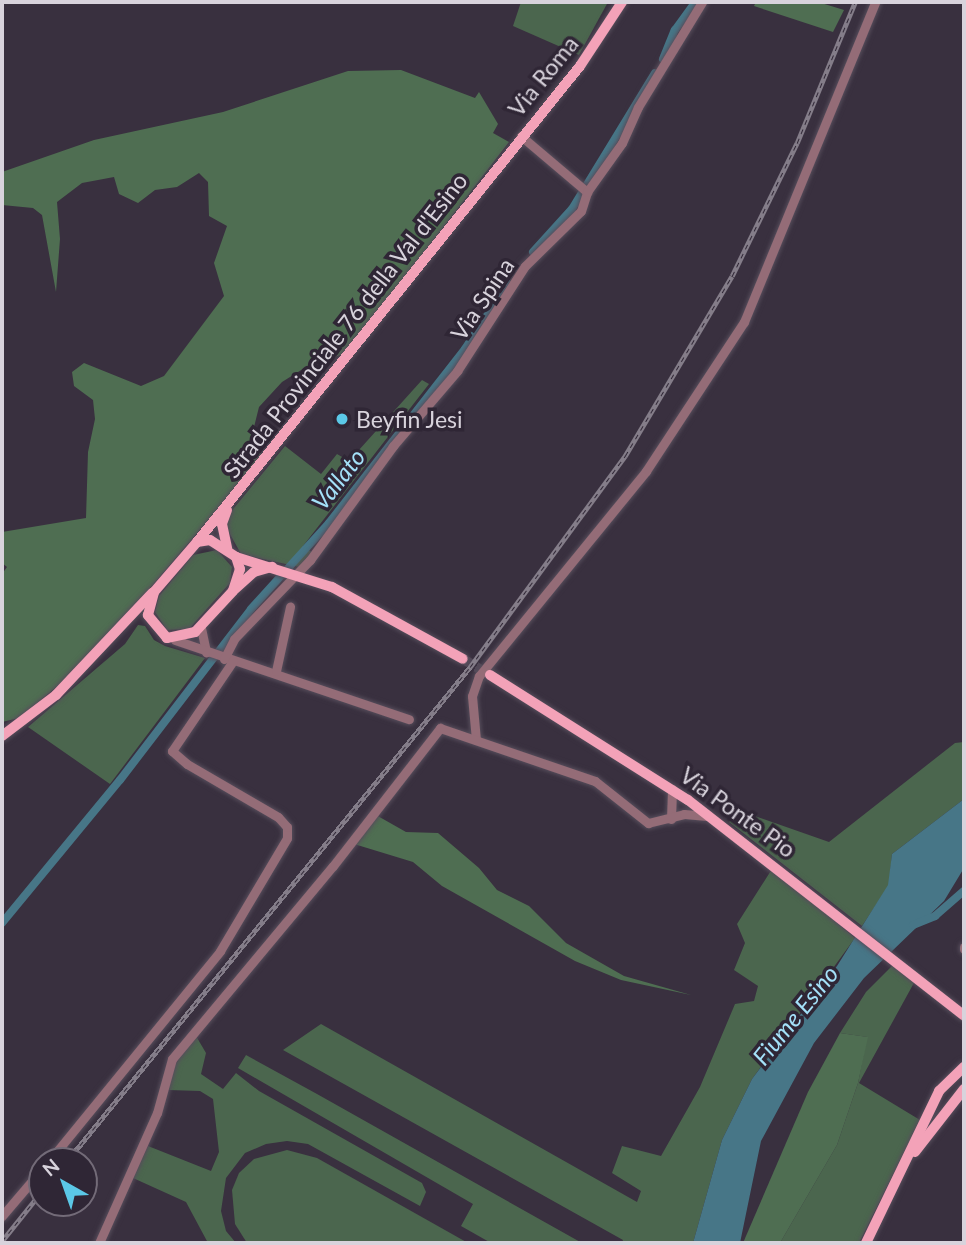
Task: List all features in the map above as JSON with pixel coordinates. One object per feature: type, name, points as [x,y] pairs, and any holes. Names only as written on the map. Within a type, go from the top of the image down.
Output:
[{"type":"main road","name":"Via Roma","points":[[492,174],[598,43],[622,2]]},
{"type":"main road","name":"Strada Provinciale 76 della Val d'Esino","points":[[110,639],[154,592],[230,502],[492,174]]},
{"type":"main road","name":"Strada Provinciale 76 della Val d'Esino","points":[[227,548],[222,524],[230,502]]},
{"type":"main road","points":[[197,542],[210,540],[227,548],[236,557],[240,569],[233,591]]},
{"type":"main road","points":[[236,557],[295,573],[365,603],[463,659]]},
{"type":"main road","points":[[154,592],[150,620],[162,635],[175,639],[201,628],[233,591],[254,572],[278,568]]},
{"type":"main road","points":[[2,736],[56,695],[110,639],[136,619],[150,620]]},
{"type":"main road","name":"Via Ponte Pio","points":[[490,676],[688,800],[805,888],[964,1016]]},
{"type":"main road","name":"Via Ponte Pio","points":[[947,1002],[964,1023]]},
{"type":"main road","points":[[866,1243],[939,1091],[964,1067]]},
{"type":"main road","points":[[898,1178],[964,1089]]},
{"type":"street","name":"Via Spina","points":[[60,1147],[220,951],[287,838],[287,827],[278,817],[187,764],[172,751],[226,659],[234,639],[295,573],[457,371],[525,266],[581,211],[584,189],[622,144],[638,107],[702,2]]},
{"type":"street","points":[[476,740],[472,696],[479,676],[646,471],[744,322],[875,2]]},
{"type":"street","points":[[521,136],[584,189]]},
{"type":"street","points":[[276,671],[290,607]]},
{"type":"street","points":[[201,628],[207,653]]},
{"type":"street","points":[[175,639],[207,653],[276,671],[409,719]]},
{"type":"street","points":[[99,1243],[157,1113],[168,1067],[177,1052],[333,866],[440,728],[594,781],[648,823],[670,820],[684,814],[711,818]]},
{"type":"street","points":[[670,820],[672,789]]},
{"type":"street","points":[[670,820],[676,807],[688,800]]},
{"type":"street","points":[[684,814],[688,800]]},
{"type":"street","points":[[2,1216],[28,1185]]},
{"type":"green space","points":[[521,2],[608,2],[579,55],[513,26]]},
{"type":"green space","points":[[756,2],[818,2],[844,10],[833,32],[754,6]]},
{"type":"green space","points":[[401,70],[475,98],[479,92],[498,124],[493,133],[509,142],[346,353],[306,367],[282,382],[259,407],[252,435],[262,457],[151,587],[61,683],[19,718],[2,722],[2,574],[7,567],[2,563],[2,532],[86,518],[88,452],[95,419],[93,400],[74,386],[72,372],[84,363],[141,386],[164,376],[224,296],[214,263],[227,226],[209,216],[208,182],[199,173],[177,187],[155,190],[138,203],[119,194],[114,177],[82,183],[57,202],[60,239],[56,292],[42,215],[33,208],[2,205],[2,172],[94,140],[223,112],[348,71]]},
{"type":"green space","points":[[422,380],[429,384],[303,546],[313,553],[299,567],[241,554],[226,527],[229,514],[285,446],[321,474],[337,454],[349,461]]},
{"type":"green space","points":[[217,550],[232,567],[230,583],[189,629],[167,630],[155,612],[159,596],[193,555]]},
{"type":"green space","points":[[138,625],[145,626],[154,640],[165,646],[205,658],[110,784],[28,727],[125,644]]},
{"type":"green space","points":[[964,742],[964,799],[892,854],[889,885],[862,926],[729,822],[738,810],[829,842],[955,743]]},
{"type":"green space","points":[[376,815],[406,832],[438,833],[479,868],[497,890],[529,906],[566,943],[624,976],[691,995],[621,980],[575,961],[442,886],[413,862],[354,844]]},
{"type":"green space","points":[[772,869],[855,938],[752,1079],[722,1140],[693,1243],[622,1243],[623,1240],[283,1050],[321,1024],[637,1202],[641,1191],[612,1173],[622,1146],[661,1156],[700,1087],[735,1004],[754,1001],[758,986],[734,970],[745,943],[737,924]]},
{"type":"green space","points":[[893,965],[915,981],[859,1083],[920,1120],[859,1243],[780,1243],[837,1145],[858,1083],[867,1037],[840,1033],[866,992]]},
{"type":"green space","points":[[840,1033],[868,1037],[858,1083],[837,1145],[780,1243],[743,1243],[808,1092]]},
{"type":"green space","points":[[196,1036],[206,1053],[201,1074],[223,1089],[236,1073],[259,1091],[422,1183],[426,1192],[420,1206],[308,1144],[287,1141],[266,1144],[245,1153],[226,1178],[221,1211],[226,1231],[236,1243],[208,1243],[186,1202],[133,1178],[148,1146],[211,1171],[219,1152],[213,1099],[200,1091],[168,1090],[176,1063]]},
{"type":"green space","points":[[246,1055],[582,1243],[491,1243],[461,1226],[473,1204],[238,1068]]},
{"type":"green space","points":[[287,1150],[317,1158],[468,1243],[247,1243],[235,1224],[232,1190],[239,1173],[254,1159]]},
{"type":"water","points":[[964,799],[964,868],[944,901],[864,978],[814,1043],[761,1141],[740,1243],[693,1243],[722,1140],[752,1079],[837,966],[888,885],[892,854]]},
{"type":"waterway","name":"Vallato","points":[[663,59],[675,30],[695,2]]},
{"type":"waterway","name":"Vallato","points":[[533,252],[572,209],[655,73]]},
{"type":"waterway","name":"Vallato","points":[[2,923],[120,780],[251,609],[329,523],[465,349],[508,284]]},
{"type":"waterway","points":[[913,925],[935,916],[964,891]]},
{"type":"tunnel","points":[[463,659],[490,675]]},
{"type":"railway","points":[[78,1147],[470,667],[625,456],[732,276],[797,143],[855,2]]},
{"type":"railway","points":[[2,1241],[28,1208]]},
{"type":"place","name":"Beyfin Jesi","points":[[342,419]]},
{"type":"water label","name":"Fiume Esino","points":[[795,1015]]}]
